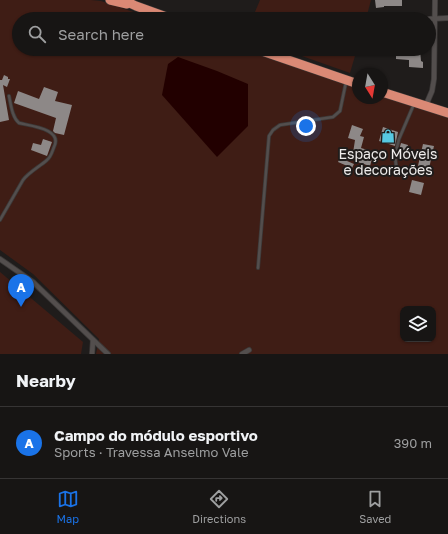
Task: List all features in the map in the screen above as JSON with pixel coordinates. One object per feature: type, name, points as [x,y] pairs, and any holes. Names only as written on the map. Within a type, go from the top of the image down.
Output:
[{"type":"highway","points":[[110,0],[136,6]]},
{"type":"highway","points":[[123,0],[153,12]]},
{"type":"highway","points":[[276,56],[352,82]]},
{"type":"highway","points":[[388,94],[448,113]]},
{"type":"street","points":[[435,0],[435,12]]},
{"type":"street","points":[[436,19],[448,18]]},
{"type":"street","points":[[426,106],[432,91],[434,56]]},
{"type":"street","points":[[0,259],[33,282],[108,354]]},
{"type":"street","points":[[92,354],[93,340]]},
{"type":"street","points":[[242,354],[249,350]]},
{"type":"lane","points":[[258,268],[269,136],[273,130],[280,125],[333,117],[340,111],[346,80]]},
{"type":"lane","points":[[0,220],[23,180],[27,175],[49,159],[56,144],[55,136],[46,130],[20,124],[16,121],[9,96]]},
{"type":"lane","points":[[397,173],[395,156],[399,139],[414,102]]},
{"type":"shaded area","points":[[0,0],[91,0],[101,1],[133,12],[12,12],[12,56],[266,56],[352,85],[352,104],[388,104],[388,97],[448,117],[448,354],[96,354],[99,339],[33,274],[0,250]]},
{"type":"shaded area","points":[[260,0],[371,0],[368,12],[255,12]]},
{"type":"shaded area","points":[[302,56],[355,56],[350,73]]},
{"type":"shaded area","points":[[178,57],[248,84],[248,126],[217,157],[162,95],[168,64]]},
{"type":"shaded area","points":[[0,272],[83,342],[81,354],[0,354]]},
{"type":"building","points":[[375,0],[402,0],[402,6],[384,6],[376,8]]},
{"type":"building","points":[[396,56],[421,56],[423,68],[409,67],[409,60],[396,59]]},
{"type":"building","points":[[4,75],[10,79],[7,87],[3,85],[9,120],[0,122],[0,80],[2,80]]},
{"type":"building","points":[[44,87],[58,92],[55,101],[72,105],[64,135],[53,131],[56,118],[14,103],[18,91],[39,99]]},
{"type":"building","points":[[352,125],[363,129],[360,136],[364,137],[361,148],[374,152],[370,166],[357,162],[359,155],[353,153],[355,140],[348,138]]},
{"type":"building","name":"Espaço Móveis e decorações","points":[[383,127],[398,132],[395,146],[379,141]]},
{"type":"building","points":[[43,139],[52,142],[47,156],[31,150],[33,143],[41,145]]},
{"type":"building","points":[[401,143],[408,145],[405,156],[398,154]]},
{"type":"building","points":[[423,144],[434,146],[428,173],[417,170]]},
{"type":"building","points":[[341,156],[348,158],[347,161],[354,164],[352,168],[338,162]]},
{"type":"building","points":[[412,180],[424,183],[421,195],[409,192]]},
{"type":"place","name":"Espaço Móveis e decorações","points":[[388,136]]},
{"type":"place","name":"Campo do módulo esportivo","points":[[21,307]]}]
